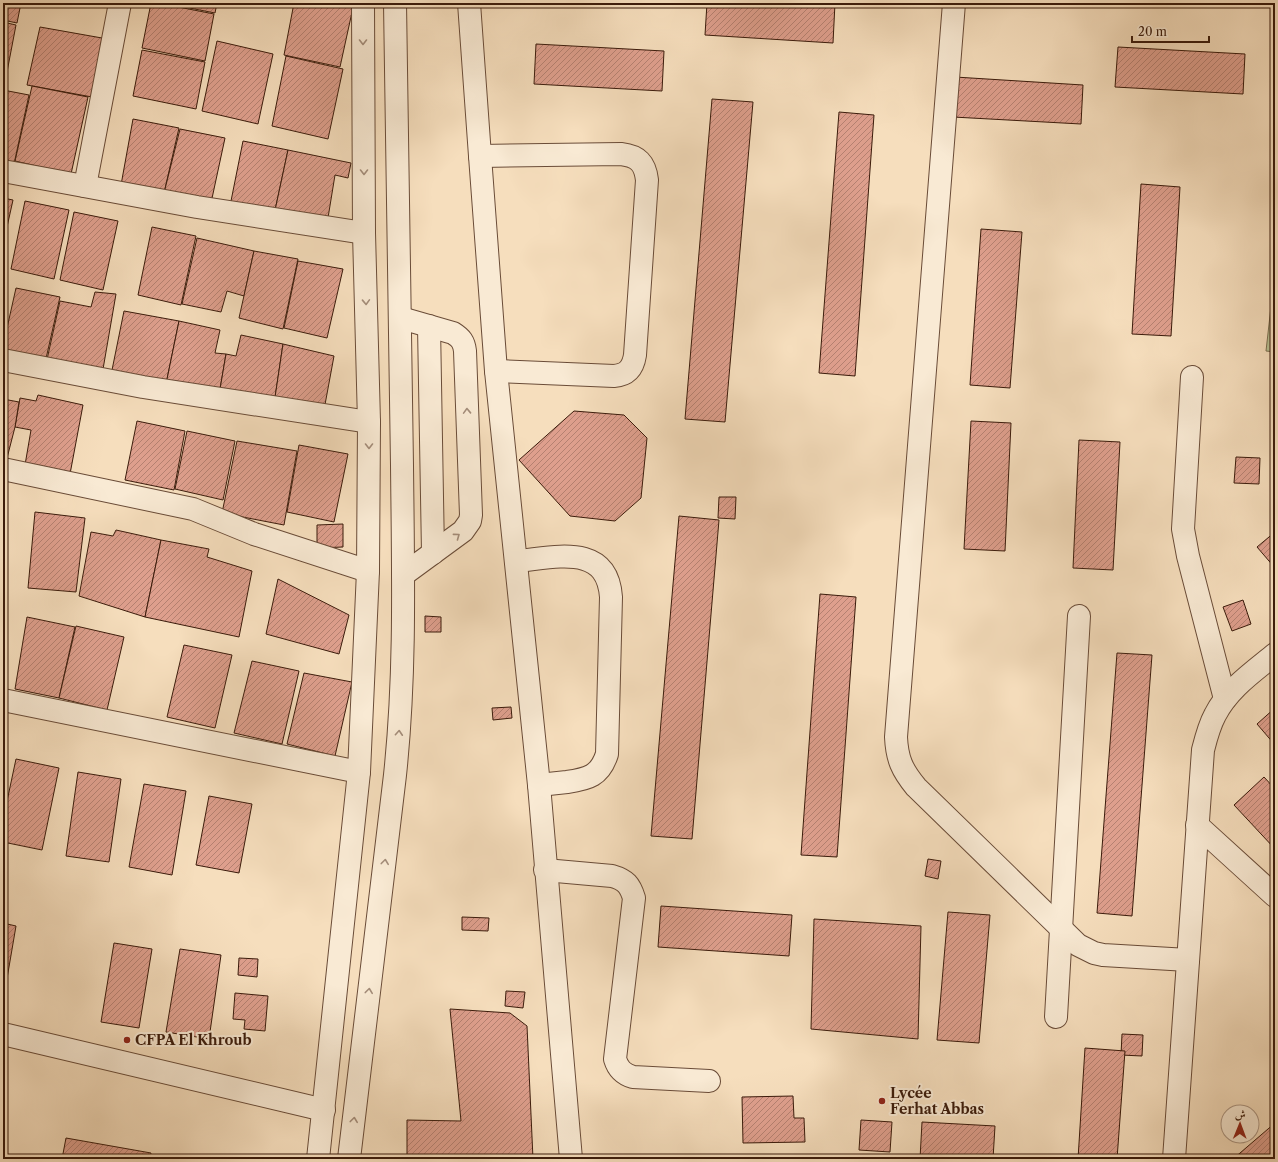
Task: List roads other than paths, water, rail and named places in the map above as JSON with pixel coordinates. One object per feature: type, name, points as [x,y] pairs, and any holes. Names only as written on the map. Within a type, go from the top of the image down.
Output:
[{"type":"street","points":[[85,186],[120,3]]},
{"type":"street","points":[[318,1159],[359,772],[368,571],[369,422],[364,233],[363,3]]},
{"type":"street","points":[[349,1159],[399,738],[402,697],[403,575],[401,318],[395,3]]},
{"type":"street","points":[[470,3],[496,371],[538,785],[571,1159]]},
{"type":"street","points":[[954,3],[896,750],[900,763],[916,787],[1078,945],[1094,953],[1188,960]]},
{"type":"street","points":[[480,156],[631,155],[644,165],[647,180],[635,355],[634,363],[630,370],[622,375],[614,376],[496,371]]},
{"type":"street","points":[[3,171],[197,207],[364,233]]},
{"type":"street","points":[[401,318],[453,333],[460,337],[464,343],[471,515],[470,521],[463,531],[403,575]]},
{"type":"street","points":[[429,326],[433,553]]},
{"type":"street","points":[[3,360],[144,387],[369,422]]},
{"type":"street","points":[[1192,377],[1184,536],[1226,699]]},
{"type":"street","points":[[3,469],[193,509],[254,534],[368,571]]},
{"type":"street","points":[[516,561],[577,556],[588,559],[598,566],[605,575],[610,586],[607,754],[605,761],[601,768],[590,777],[582,780],[538,785]]},
{"type":"street","points":[[1056,1017],[1079,616]]},
{"type":"street","points":[[1174,1159],[1203,750],[1215,715],[1226,699],[1238,685],[1275,654]]},
{"type":"street","points":[[3,700],[359,772]]},
{"type":"street","points":[[1197,825],[1275,896]]},
{"type":"street","points":[[545,870],[612,876],[627,883],[632,890],[634,898],[615,1059],[617,1066],[626,1075],[633,1077],[709,1081]]},
{"type":"street","points":[[3,1034],[324,1110]]},
{"type":"place","name":"CFPA El Khroub","points":[[127,1040]]},
{"type":"place","name":"Lycée Ferhat Abbas","points":[[882,1101]]}]
